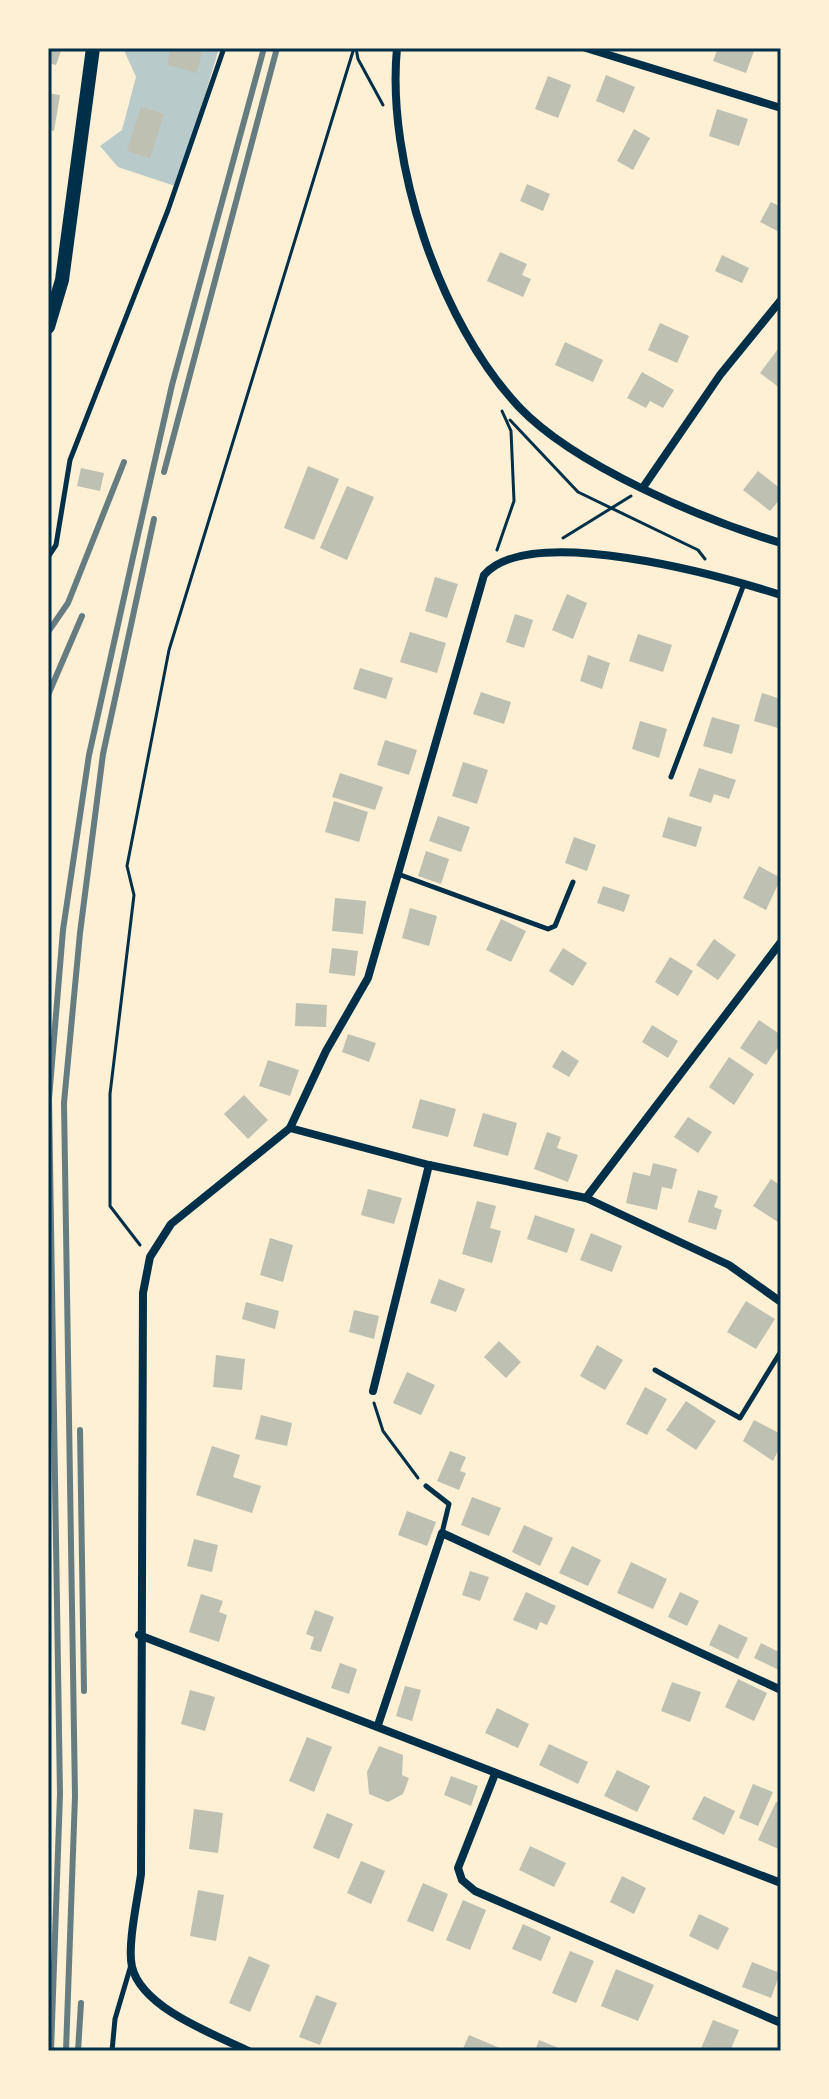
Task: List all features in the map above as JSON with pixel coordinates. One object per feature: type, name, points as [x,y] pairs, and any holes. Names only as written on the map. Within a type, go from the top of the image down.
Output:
[{"type":"main road","points":[[48,327],[93,48]]},
{"type":"street","points":[[397,48],[394,76],[401,150],[414,208],[432,258],[459,316],[481,355],[520,407],[585,458],[721,525],[781,543]]},
{"type":"street","points":[[586,48],[781,108]]},
{"type":"street","points":[[644,486],[720,375],[781,300]]},
{"type":"street","points":[[249,2051],[191,2024],[141,1989],[131,1964],[141,1874],[139,1635],[143,1293],[150,1257],[171,1224],[290,1128],[326,1051],[368,978],[484,575],[491,566],[506,559],[606,553],[781,595]]},
{"type":"street","points":[[586,1198],[781,942]]},
{"type":"street","points":[[290,1128],[429,1165],[586,1198],[729,1265],[781,1302]]},
{"type":"street","points":[[373,1391],[429,1165]]},
{"type":"street","points":[[378,1725],[442,1533],[781,1690]]},
{"type":"street","points":[[139,1635],[781,1883]]},
{"type":"street","points":[[495,1774],[458,1868],[462,1880],[475,1891],[781,2023]]},
{"type":"lane","points":[[48,557],[56,545],[70,460],[168,210],[224,48]]},
{"type":"lane","points":[[671,777],[744,584]]},
{"type":"lane","points":[[398,874],[548,929],[555,926],[573,882]]},
{"type":"lane","points":[[655,1370],[740,1418],[781,1351]]},
{"type":"lane","points":[[426,1486],[449,1504],[442,1533]]},
{"type":"lane","points":[[112,2051],[115,2019],[131,1964]]},
{"type":"path","points":[[150,1257],[110,1206],[110,1094],[134,895],[127,866],[169,650],[354,48]]},
{"type":"path","points":[[507,418],[578,492],[698,550],[713,577]]},
{"type":"path","points":[[536,556],[644,486]]},
{"type":"path","points":[[373,1391],[374,1409],[383,1431],[426,1486]]},
{"type":"shaded area","points":[[123,48],[219,48],[178,187],[118,167],[100,146],[122,130],[136,77]]},
{"type":"building","points":[[48,48],[62,48],[56,65],[48,63]]},
{"type":"building","points":[[171,48],[203,48],[197,73],[167,65]]},
{"type":"building","points":[[718,48],[755,48],[746,73],[713,61]]},
{"type":"building","points":[[606,75],[635,87],[624,113],[596,101]]},
{"type":"building","points":[[548,76],[571,85],[558,118],[535,109]]},
{"type":"building","points":[[48,93],[60,95],[54,131],[48,130]]},
{"type":"building","points":[[141,107],[164,114],[150,158],[127,151]]},
{"type":"building","points":[[717,109],[748,119],[739,146],[709,136]]},
{"type":"building","points":[[634,129],[650,138],[633,170],[617,161]]},
{"type":"building","points":[[527,184],[550,194],[543,211],[520,201]]},
{"type":"building","points":[[771,202],[781,207],[781,233],[760,222]]},
{"type":"building","points":[[500,252],[527,264],[522,275],[531,279],[523,297],[487,281]]},
{"type":"building","points":[[722,255],[749,268],[742,283],[715,271]]},
{"type":"building","points":[[660,323],[689,336],[677,363],[648,350]]},
{"type":"building","points":[[565,342],[603,360],[593,382],[555,365]]},
{"type":"building","points":[[781,345],[781,389],[760,373]]},
{"type":"building","points":[[642,372],[674,390],[663,408],[650,401],[646,408],[627,398]]},
{"type":"building","points":[[308,466],[339,479],[314,540],[284,528]]},
{"type":"building","points":[[81,468],[104,473],[100,491],[77,486]]},
{"type":"building","points":[[758,471],[781,489],[781,498],[770,511],[743,490]]},
{"type":"building","points":[[347,486],[374,497],[347,560],[320,548]]},
{"type":"building","points":[[435,577],[458,584],[447,618],[425,611]]},
{"type":"building","points":[[567,594],[587,603],[573,639],[552,630]]},
{"type":"building","points":[[515,614],[533,620],[524,648],[506,642]]},
{"type":"building","points":[[410,632],[446,643],[437,673],[400,662]]},
{"type":"building","points":[[638,634],[672,645],[663,672],[629,661]]},
{"type":"building","points":[[588,655],[610,663],[602,689],[580,681]]},
{"type":"building","points":[[360,668],[393,678],[386,699],[353,689]]},
{"type":"building","points":[[481,692],[511,702],[504,724],[473,714]]},
{"type":"building","points":[[762,693],[781,699],[781,729],[754,721]]},
{"type":"building","points":[[712,717],[740,725],[732,754],[703,746]]},
{"type":"building","points":[[640,721],[667,729],[659,758],[632,749]]},
{"type":"building","points":[[385,740],[417,750],[409,775],[377,765]]},
{"type":"building","points":[[463,762],[488,770],[477,804],[452,796]]},
{"type":"building","points":[[699,768],[736,780],[729,799],[714,794],[711,803],[689,796]]},
{"type":"building","points":[[340,773],[383,787],[375,810],[332,797]]},
{"type":"building","points":[[334,801],[368,812],[359,842],[325,832]]},
{"type":"building","points":[[438,816],[470,827],[461,852],[429,841]]},
{"type":"building","points":[[668,817],[702,827],[696,847],[662,837]]},
{"type":"building","points":[[574,837],[596,845],[587,871],[565,863]]},
{"type":"building","points":[[426,851],[449,859],[441,884],[418,876]]},
{"type":"building","points":[[759,866],[781,878],[766,910],[743,898]]},
{"type":"building","points":[[603,886],[630,895],[624,912],[597,903]]},
{"type":"building","points":[[335,898],[366,901],[363,934],[332,931]]},
{"type":"building","points":[[410,908],[437,916],[429,946],[402,938]]},
{"type":"building","points":[[501,919],[526,931],[511,962],[486,950]]},
{"type":"building","points":[[714,939],[736,955],[718,980],[696,965]]},
{"type":"building","points":[[332,948],[358,951],[355,976],[329,973]]},
{"type":"building","points":[[563,948],[587,963],[573,986],[549,971]]},
{"type":"building","points":[[670,957],[693,971],[678,996],[655,982]]},
{"type":"building","points":[[296,1003],[327,1005],[326,1027],[295,1026]]},
{"type":"building","points":[[759,1020],[781,1035],[781,1043],[766,1065],[740,1048]]},
{"type":"building","points":[[652,1025],[678,1041],[668,1058],[642,1042]]},
{"type":"building","points":[[348,1034],[376,1043],[369,1062],[342,1052]]},
{"type":"building","points":[[562,1050],[579,1061],[569,1077],[552,1067]]},
{"type":"building","points":[[729,1057],[754,1074],[734,1105],[709,1087]]},
{"type":"building","points":[[268,1060],[299,1070],[290,1096],[259,1086]]},
{"type":"building","points":[[244,1095],[268,1120],[248,1139],[224,1114]]},
{"type":"building","points":[[420,1099],[456,1109],[448,1137],[412,1128]]},
{"type":"building","points":[[483,1113],[517,1123],[508,1156],[473,1146]]},
{"type":"building","points":[[688,1117],[712,1132],[698,1153],[674,1137]]},
{"type":"building","points":[[547,1132],[561,1137],[557,1148],[578,1155],[568,1182],[534,1169]]},
{"type":"building","points":[[653,1163],[677,1169],[672,1189],[662,1187],[657,1210],[626,1203],[633,1172],[650,1176]]},
{"type":"building","points":[[771,1179],[781,1186],[781,1224],[753,1206]]},
{"type":"building","points":[[368,1189],[402,1198],[394,1224],[361,1215]]},
{"type":"building","points":[[698,1190],[718,1196],[714,1207],[722,1210],[716,1230],[688,1222]]},
{"type":"building","points":[[477,1201],[496,1206],[490,1228],[501,1231],[492,1263],[462,1254]]},
{"type":"building","points":[[535,1215],[575,1229],[567,1253],[527,1239]]},
{"type":"building","points":[[591,1233],[622,1246],[612,1272],[580,1260]]},
{"type":"building","points":[[270,1238],[293,1245],[283,1282],[260,1275]]},
{"type":"building","points":[[439,1279],[465,1289],[456,1312],[430,1303]]},
{"type":"building","points":[[746,1301],[775,1319],[756,1349],[727,1332]]},
{"type":"building","points":[[246,1302],[279,1311],[275,1329],[242,1319]]},
{"type":"building","points":[[354,1310],[379,1316],[374,1339],[349,1332]]},
{"type":"building","points":[[499,1341],[521,1362],[506,1378],[484,1357]]},
{"type":"building","points":[[597,1345],[623,1360],[605,1390],[580,1376]]},
{"type":"building","points":[[216,1355],[245,1359],[242,1390],[213,1387]]},
{"type":"building","points":[[407,1372],[435,1385],[421,1415],[393,1403]]},
{"type":"building","points":[[645,1387],[667,1399],[647,1435],[626,1424]]},
{"type":"building","points":[[686,1401],[716,1421],[696,1450],[666,1430]]},
{"type":"building","points":[[261,1415],[292,1423],[287,1446],[255,1439]]},
{"type":"building","points":[[754,1420],[781,1434],[781,1445],[773,1461],[743,1441]]},
{"type":"building","points":[[212,1446],[240,1455],[233,1477],[261,1486],[252,1513],[196,1495]]},
{"type":"building","points":[[450,1451],[466,1457],[460,1471],[466,1473],[459,1490],[437,1481]]},
{"type":"building","points":[[472,1497],[501,1508],[489,1536],[461,1525]]},
{"type":"building","points":[[407,1511],[436,1522],[427,1546],[398,1535]]},
{"type":"building","points":[[524,1525],[553,1538],[540,1566],[512,1552]]},
{"type":"building","points":[[194,1539],[218,1545],[212,1572],[187,1566]]},
{"type":"building","points":[[572,1546],[601,1560],[588,1586],[559,1573]]},
{"type":"building","points":[[631,1562],[667,1579],[653,1609],[617,1593]]},
{"type":"building","points":[[470,1571],[489,1577],[480,1601],[462,1595]]},
{"type":"building","points":[[526,1592],[556,1606],[547,1625],[540,1622],[537,1630],[513,1620]]},
{"type":"building","points":[[680,1592],[699,1601],[687,1626],[668,1617]]},
{"type":"building","points":[[201,1594],[223,1601],[219,1612],[227,1615],[219,1642],[189,1632]]},
{"type":"building","points":[[315,1610],[334,1617],[321,1652],[310,1649],[314,1637],[306,1634]]},
{"type":"building","points":[[719,1624],[748,1638],[738,1659],[709,1645]]},
{"type":"building","points":[[761,1643],[781,1653],[781,1671],[754,1658]]},
{"type":"building","points":[[340,1663],[357,1669],[349,1694],[331,1688]]},
{"type":"building","points":[[738,1679],[767,1693],[754,1721],[725,1707]]},
{"type":"building","points":[[672,1682],[701,1692],[690,1722],[661,1711]]},
{"type":"building","points":[[405,1686],[421,1690],[412,1721],[396,1716]]},
{"type":"building","points":[[190,1690],[215,1697],[205,1731],[181,1724]]},
{"type":"building","points":[[497,1708],[529,1724],[518,1748],[485,1733]]},
{"type":"building","points":[[307,1737],[332,1747],[314,1792],[289,1781]]},
{"type":"building","points":[[549,1744],[588,1762],[578,1784],[539,1765]]},
{"type":"building","points":[[379,1746],[403,1755],[402,1775],[409,1778],[403,1794],[388,1802],[369,1794],[367,1772]]},
{"type":"building","points":[[617,1770],[650,1786],[637,1812],[604,1796]]},
{"type":"building","points":[[451,1776],[478,1786],[471,1806],[444,1795]]},
{"type":"building","points":[[753,1784],[773,1792],[758,1826],[739,1818]]},
{"type":"building","points":[[704,1796],[735,1811],[724,1835],[692,1819]]},
{"type":"building","points":[[776,1802],[781,1804],[781,1850],[758,1840]]},
{"type":"building","points":[[194,1809],[223,1813],[218,1853],[189,1849]]},
{"type":"building","points":[[327,1813],[353,1824],[339,1859],[313,1848]]},
{"type":"building","points":[[530,1846],[566,1863],[554,1887],[519,1870]]},
{"type":"building","points":[[361,1861],[385,1871],[371,1904],[347,1893]]},
{"type":"building","points":[[622,1876],[646,1888],[634,1914],[610,1902]]},
{"type":"building","points":[[423,1883],[448,1894],[433,1932],[407,1921]]},
{"type":"building","points":[[198,1890],[224,1895],[216,1941],[190,1936]]},
{"type":"building","points":[[463,1900],[486,1910],[470,1950],[446,1940]]},
{"type":"building","points":[[699,1914],[729,1928],[718,1950],[689,1936]]},
{"type":"building","points":[[523,1924],[551,1937],[541,1961],[512,1949]]},
{"type":"building","points":[[570,1951],[594,1961],[576,2003],[552,1993]]},
{"type":"building","points":[[249,1956],[270,1965],[250,2012],[229,2003]]},
{"type":"building","points":[[752,1962],[780,1973],[771,1998],[742,1987]]},
{"type":"building","points":[[616,1969],[654,1985],[638,2021],[601,2006]]},
{"type":"building","points":[[316,1995],[337,2003],[320,2045],[299,2037]]},
{"type":"building","points":[[713,2020],[739,2030],[730,2051],[700,2051]]},
{"type":"building","points":[[469,2035],[507,2051],[462,2051]]},
{"type":"building","points":[[539,2040],[566,2051],[535,2051]]},
{"type":"railway","points":[[51,2051],[60,1794],[49,1099],[63,930],[89,755],[172,385],[264,48]]},
{"type":"railway","points":[[164,472],[277,48]]},
{"type":"railway","points":[[48,632],[68,603],[124,462]]},
{"type":"railway","points":[[66,2051],[75,1796],[64,1103],[80,933],[103,754],[154,519]]},
{"type":"railway","points":[[48,695],[82,616]]},
{"type":"railway","points":[[80,1430],[84,1691]]},
{"type":"railway","points":[[78,2051],[81,2003]]}]
